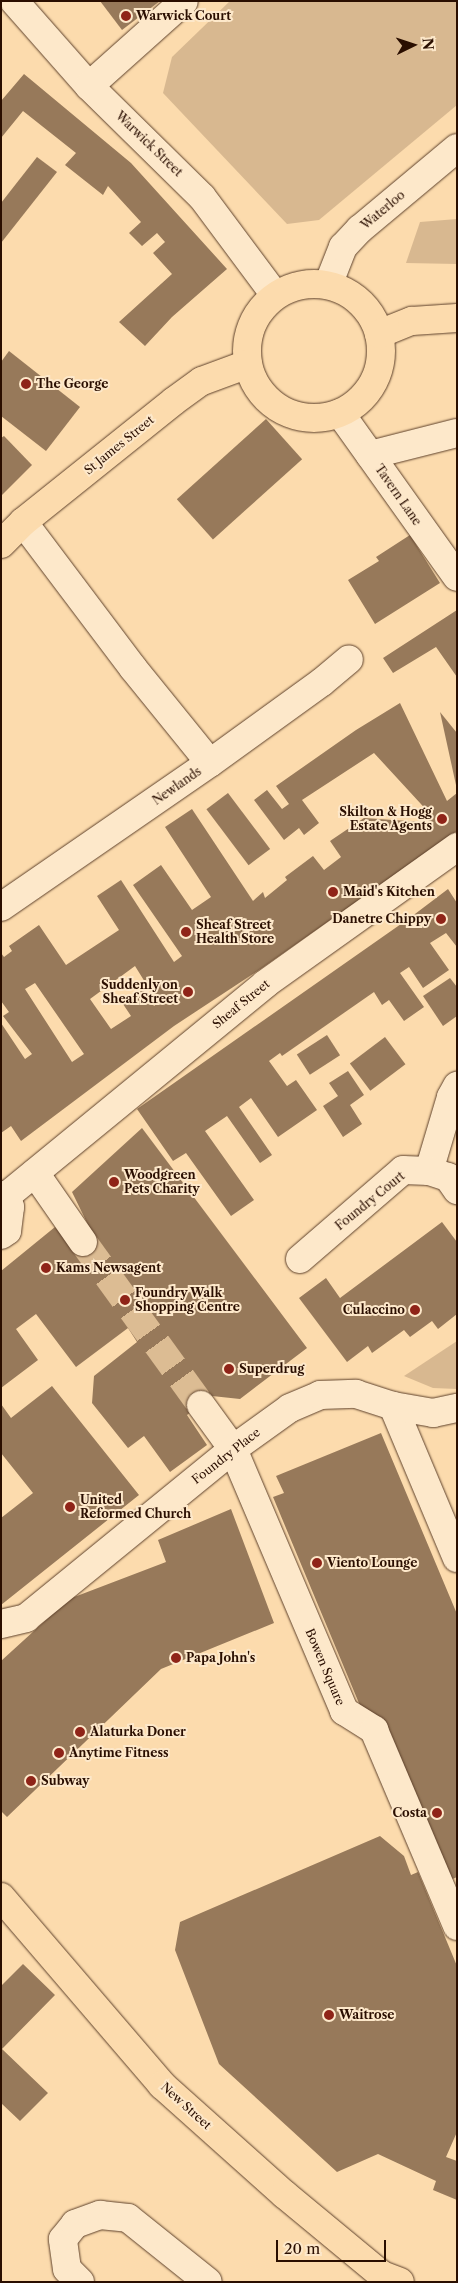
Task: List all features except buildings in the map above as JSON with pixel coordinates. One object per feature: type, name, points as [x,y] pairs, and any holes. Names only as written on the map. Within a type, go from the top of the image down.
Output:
[{"type":"main road","points":[[328,285],[350,294],[370,314],[378,334],[380,360],[371,387],[351,407],[340,413],[316,418],[297,417],[267,399],[259,390],[252,378],[248,364],[247,342],[250,329],[264,306],[275,295],[298,286],[328,285]]},
{"type":"main road","points":[[378,334],[412,321],[457,318]]},
{"type":"main road","name":"St James Street","points":[[1,544],[22,522],[202,381],[248,364]]},
{"type":"main road","name":"New Street","points":[[1,1897],[162,2085],[284,2194],[386,2280]]},
{"type":"street","name":"Warwick Street","points":[[14,1],[89,86],[202,197],[275,295]]},
{"type":"street","points":[[89,86],[184,1]]},
{"type":"street","name":"Waterloo","points":[[328,285],[343,247],[360,229],[457,148]]},
{"type":"street","name":"Tavern Lane","points":[[340,413],[457,577]]},
{"type":"street","points":[[370,455],[457,433]]},
{"type":"street","points":[[22,522],[133,668],[210,763]]},
{"type":"street","name":"Newlands","points":[[1,907],[210,763],[322,682],[349,659]]},
{"type":"street","name":"Sheaf Street","points":[[3,1197],[265,984],[457,847]]},
{"type":"street","points":[[445,1179],[451,1097],[457,1086]]},
{"type":"street","name":"Foundry Court","points":[[300,1258],[404,1170],[445,1179]]},
{"type":"street","points":[[34,1173],[83,1242]]},
{"type":"street","points":[[1,1235],[7,1231],[10,1207],[3,1197]]},
{"type":"street","name":"Foundry Place","points":[[1,1624],[26,1618],[233,1449],[290,1408],[320,1395],[356,1394],[392,1406],[433,1413],[457,1408]]},
{"type":"street","name":"Bowen Square","points":[[202,1405],[233,1449],[344,1711],[374,1730],[457,1926]]},
{"type":"street","points":[[392,1406],[457,1558]]},
{"type":"street","points":[[80,2282],[67,2270],[63,2239],[75,2224],[100,2215],[128,2218],[208,2282]]},
{"type":"shaded area","points":[[230,1],[457,1],[457,105],[319,220],[287,224],[163,93],[172,57]]},
{"type":"shaded area","points":[[457,219],[457,264],[406,263],[420,222]]},
{"type":"shaded area","points":[[457,1341],[457,1389],[433,1388],[404,1376]]},
{"type":"tunnel","points":[[83,1242],[201,1405]]},
{"type":"place","name":"Warwick Court","points":[[126,16]]},
{"type":"place","name":"The George","points":[[26,384]]},
{"type":"place","name":"Skilton & Hogg Estate Agents","points":[[442,819]]},
{"type":"place","name":"Maid's Kitchen","points":[[333,892]]},
{"type":"place","name":"Danetre Chippy","points":[[441,919]]},
{"type":"place","name":"Sheaf Street Health Store","points":[[186,932]]},
{"type":"place","name":"Suddenly on Sheaf Street","points":[[188,992]]},
{"type":"place","name":"Woodgreen Pets Charity","points":[[114,1182]]},
{"type":"place","name":"Kams Newsagent","points":[[46,1268]]},
{"type":"place","name":"Foundry Walk Shopping Centre","points":[[125,1300]]},
{"type":"place","name":"Culaccino","points":[[415,1310]]},
{"type":"place","name":"Superdrug","points":[[229,1369]]},
{"type":"place","name":"United Reformed Church","points":[[70,1507]]},
{"type":"place","name":"Viento Lounge","points":[[317,1563]]},
{"type":"place","name":"Papa John's","points":[[176,1658]]},
{"type":"place","name":"Alaturka Doner","points":[[80,1732]]},
{"type":"place","name":"Anytime Fitness","points":[[59,1753]]},
{"type":"place","name":"Subway","points":[[31,1781]]},
{"type":"place","name":"Costa","points":[[437,1813]]},
{"type":"place","name":"Waitrose","points":[[329,2015]]}]
